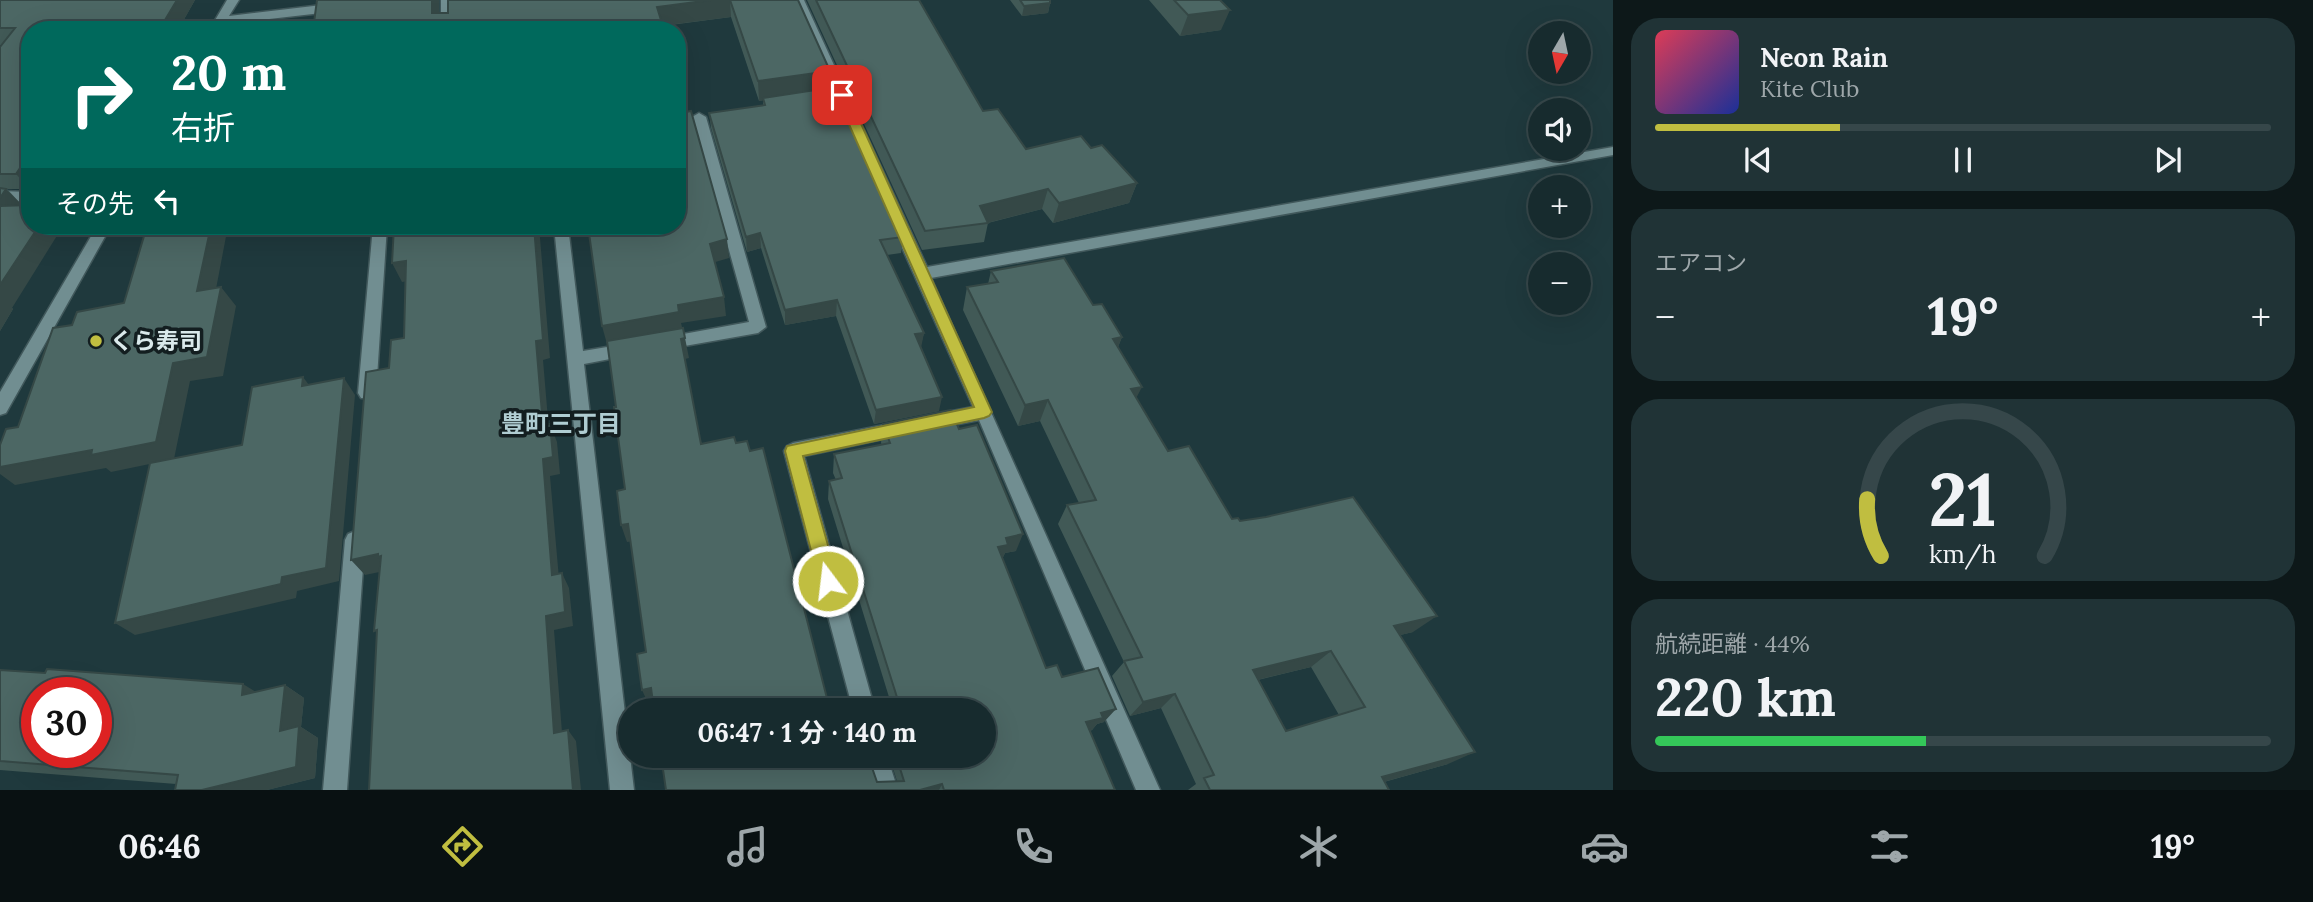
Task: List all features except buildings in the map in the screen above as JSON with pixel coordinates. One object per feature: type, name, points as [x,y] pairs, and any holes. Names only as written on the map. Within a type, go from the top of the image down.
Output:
[{"type":"street","points":[[221,21],[233,0]]},
{"type":"street","points":[[447,0],[447,21]]},
{"type":"street","points":[[798,0],[836,96],[984,412],[1147,790]]},
{"type":"street","points":[[251,21],[357,5]]},
{"type":"street","points":[[576,359],[758,327],[700,116]]},
{"type":"street","points":[[921,274],[1613,151]]},
{"type":"street","points":[[0,196],[21,197]]},
{"type":"street","points":[[0,408],[99,235]]},
{"type":"street","points":[[365,418],[379,235]]},
{"type":"street","points":[[562,235],[622,790]]},
{"type":"street","points":[[861,698],[793,451],[984,412]]},
{"type":"street","points":[[335,790],[357,515]]},
{"type":"street","points":[[880,768],[886,790]]},
{"type":"place","name":"くら寿司","points":[[96,341]]},
{"type":"district","name":"豊町三丁目","points":[[561,424]]},
{"type":"route","points":[[828,581],[793,451],[984,412],[842,95]]}]
